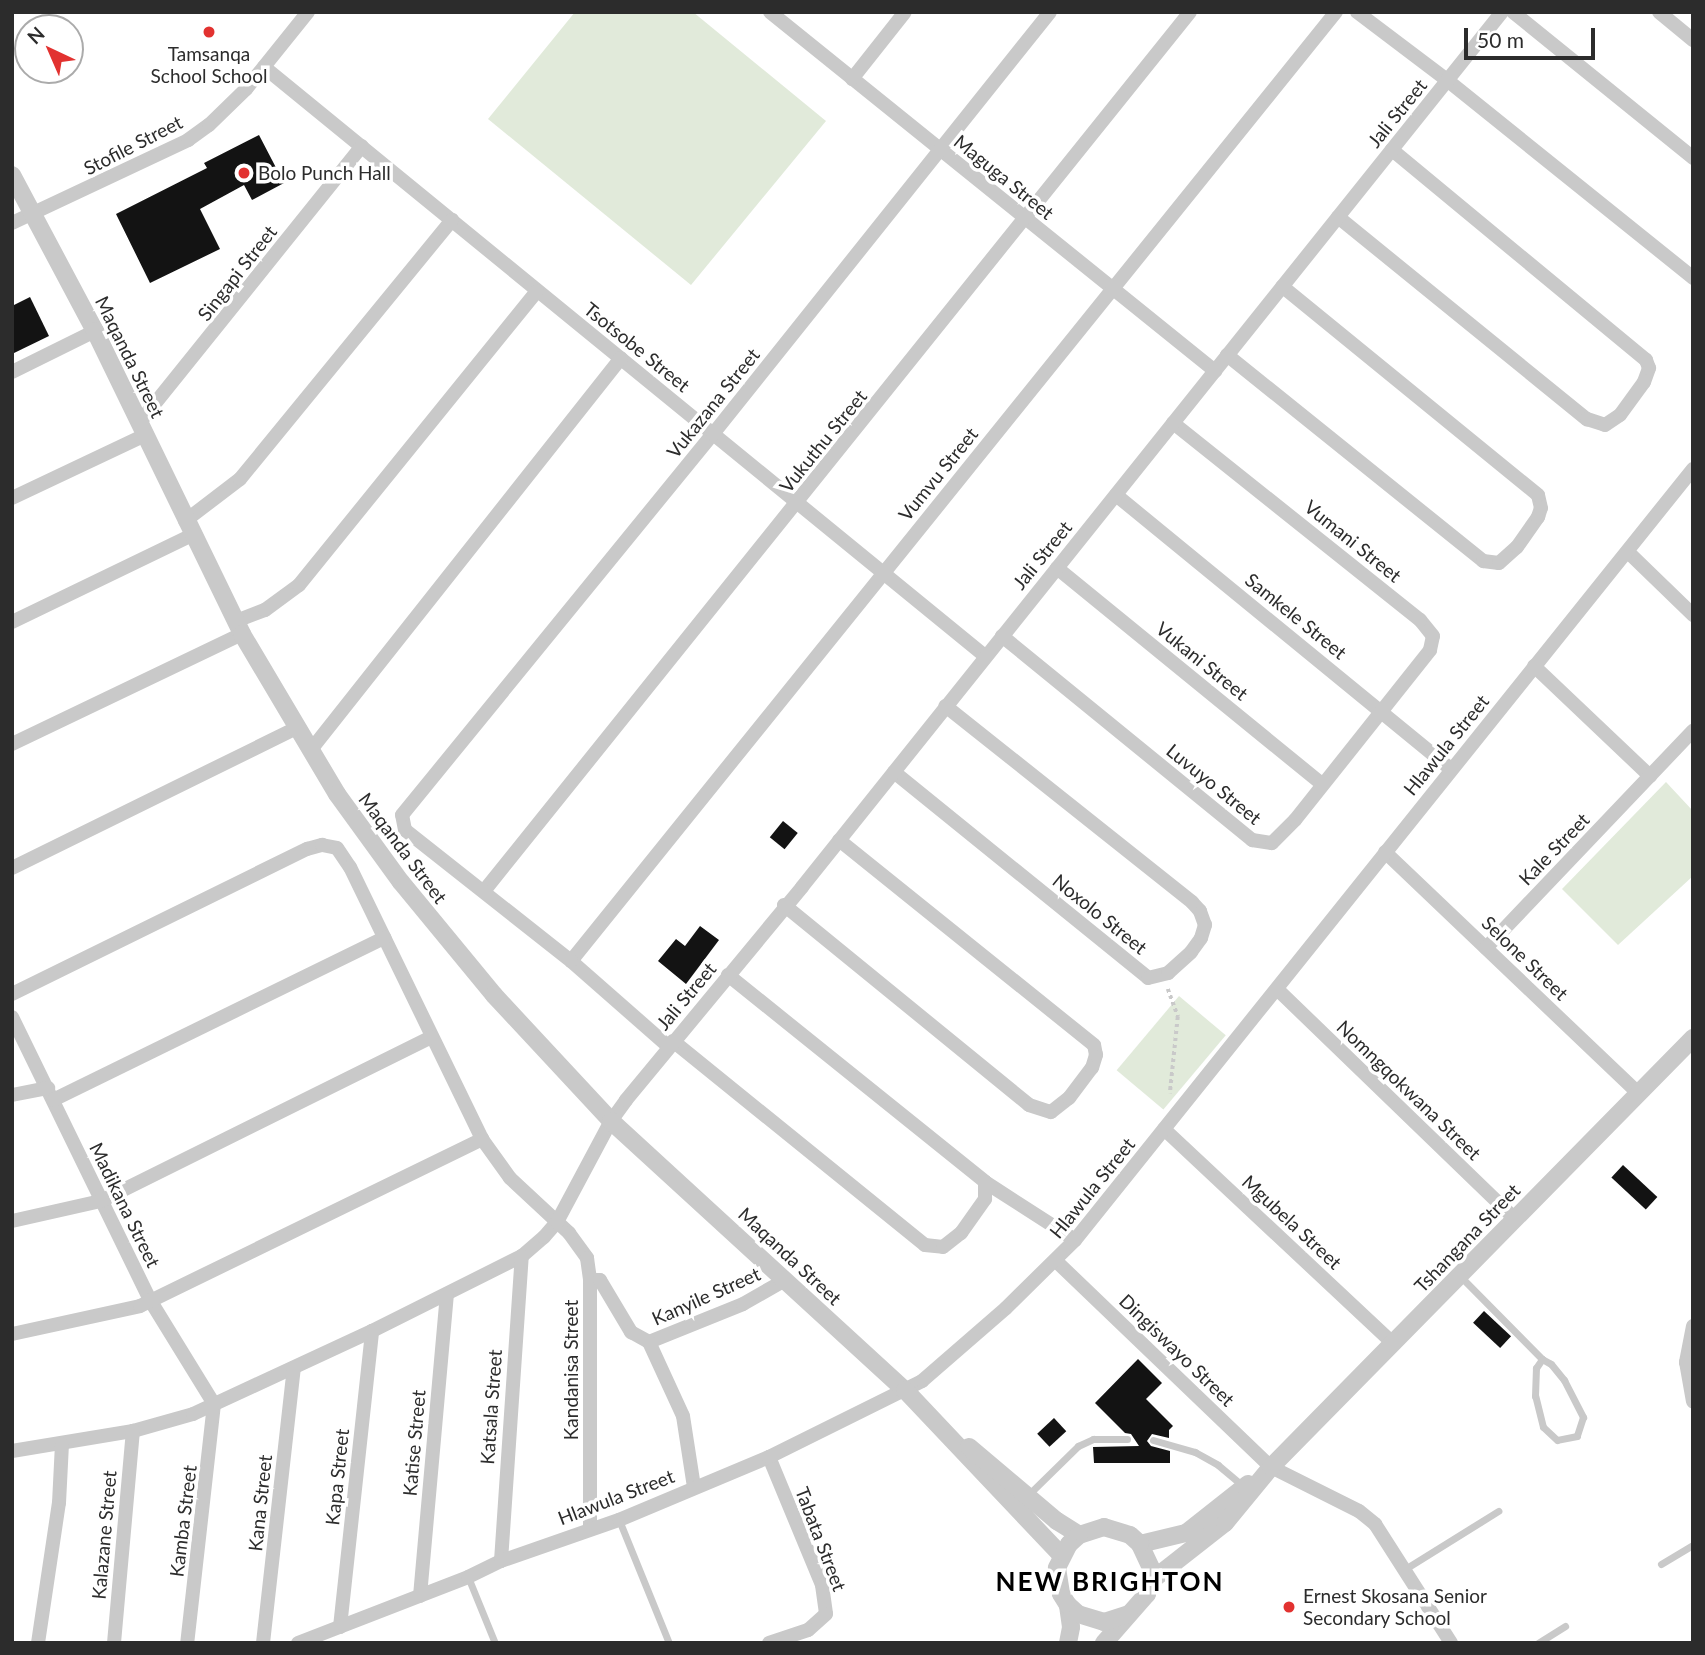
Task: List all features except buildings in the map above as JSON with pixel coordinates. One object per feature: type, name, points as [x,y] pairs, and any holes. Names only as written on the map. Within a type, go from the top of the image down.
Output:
[{"type":"street","name":"Stofile Street","points":[[12,223],[188,140],[209,125],[264,67],[308,12]]},
{"type":"street","name":"Maguga Street","points":[[770,12],[1214,371]]},
{"type":"street","points":[[852,79],[905,12]]},
{"type":"street","name":"Vukazana Street","points":[[484,891],[405,830],[402,815],[713,434],[1050,12]]},
{"type":"street","name":"Vukuthu Street","points":[[484,891],[1190,12]]},
{"type":"street","name":"Vumvu Street","points":[[571,961],[1336,12]]},
{"type":"street","points":[[1357,12],[1447,80],[1693,278]]},
{"type":"street","name":"Jali Street","points":[[12,1451],[133,1431],[174,1421],[294,1368],[522,1256],[557,1222],[611,1121],[671,1044],[894,772],[1502,12]]},
{"type":"street","points":[[1513,12],[1693,158]]},
{"type":"street","points":[[1659,12],[1693,40]]},
{"type":"street","name":"Tsotsobe Street","points":[[264,67],[986,657]]},
{"type":"street","name":"Singapi Street","points":[[143,429],[362,146]]},
{"type":"street","points":[[1338,217],[1587,419],[1605,425],[1620,415],[1644,382],[1649,368],[1646,360],[1392,150]]},
{"type":"street","name":"Maqanda Street","points":[[12,175],[95,331],[239,627],[296,728],[337,793],[426,914],[494,995],[611,1121],[905,1390],[1061,1555]]},
{"type":"street","points":[[12,622],[189,528],[240,479],[452,220]]},
{"type":"street","points":[[1227,355],[1483,561],[1499,563],[1517,547],[1538,517],[1541,508],[1538,495],[1282,286]]},
{"type":"street","points":[[12,744],[239,627],[299,585],[537,291]]},
{"type":"street","points":[[12,372],[95,331]]},
{"type":"street","points":[[310,751],[621,358]]},
{"type":"street","name":"Vumani Street","points":[[1173,423],[1430,630],[1433,640],[1430,650],[1382,710]]},
{"type":"street","points":[[12,498],[143,429]]},
{"type":"street","name":"Hlawula Street","points":[[298,1643],[321,1639],[340,1627],[468,1577],[501,1561],[619,1520],[769,1457],[922,1381],[1056,1261],[1075,1240],[1693,469]]},
{"type":"street","name":"Samkele Street","points":[[1116,495],[1451,768]]},
{"type":"street","points":[[1628,552],[1693,615]]},
{"type":"street","name":"Vukani Street","points":[[1057,568],[1322,784]]},
{"type":"street","name":"Luvuyo Street","points":[[1002,636],[1252,840],[1267,844],[1278,839],[1382,710]]},
{"type":"street","points":[[1534,666],[1650,776]]},
{"type":"street","points":[[946,706],[1200,911],[1205,925],[1201,938],[1178,966],[1163,975]]},
{"type":"street","points":[[12,868],[296,728]]},
{"type":"street","name":"Kale Street","points":[[1486,948],[1693,730]]},
{"type":"street","name":"Noxolo Street","points":[[894,772],[1148,978],[1163,975]]},
{"type":"street","points":[[784,905],[1029,1105],[1051,1112],[1069,1098],[1093,1068],[1096,1055],[1094,1045],[839,840]]},
{"type":"street","name":"Kandanisa Street","points":[[12,994],[322,845],[331,845],[342,854],[482,1139],[510,1178],[557,1222],[587,1258],[590,1280],[590,1530]]},
{"type":"street","name":"Selone Street","points":[[1385,852],[1638,1093]]},
{"type":"street","points":[[484,891],[671,1044],[925,1245],[943,1247],[961,1233],[983,1204],[985,1182]]},
{"type":"street","points":[[12,1095],[50,1094],[384,938]]},
{"type":"street","points":[[728,975],[985,1182],[1075,1240]]},
{"type":"street","name":"Nomngqokwana Street","points":[[1277,989],[1515,1219]]},
{"type":"street","name":"Madikana Street","points":[[12,1017],[150,1300],[214,1404]]},
{"type":"street","points":[[12,1221],[101,1201],[432,1037]]},
{"type":"street","name":"Tshangana Street","points":[[1151,1581],[1225,1523],[1271,1467],[1638,1093],[1691,1044]]},
{"type":"street","name":"Mgubela Street","points":[[1164,1129],[1393,1343]]},
{"type":"street","points":[[12,1334],[128,1310],[482,1139]]},
{"type":"street","name":"Katsala Street","points":[[501,1561],[522,1256]]},
{"type":"street","name":"Dingiswayo Street","points":[[1056,1261],[1271,1467],[1367,1517],[1388,1541],[1451,1643]]},
{"type":"street","name":"Kanyile Street","points":[[590,1280],[600,1280],[631,1332],[649,1342],[743,1304],[785,1280]]},
{"type":"street","name":"Katise Street","points":[[420,1595],[447,1294]]},
{"type":"street","points":[[1693,1326],[1686,1362],[1693,1401]]},
{"type":"street","name":"Kapa Street","points":[[340,1627],[372,1331]]},
{"type":"street","points":[[649,1342],[683,1416],[694,1487]]},
{"type":"street","name":"Kana Street","points":[[263,1643],[294,1368]]},
{"type":"street","name":"Kamba Street","points":[[187,1643],[214,1404]]},
{"type":"street","name":"Maqanda Street","points":[[933,1419],[1028,1494],[1057,1521],[1079,1535]]},
{"type":"street","name":"Kalazane Street","points":[[114,1643],[133,1431]]},
{"type":"street","points":[[38,1643],[59,1503],[62,1444]]},
{"type":"street","name":"Tabata Street","points":[[769,1457],[822,1585],[826,1614],[808,1630],[769,1643]]},
{"type":"street","name":"Tshangana Street","points":[[1140,1544],[1186,1533],[1271,1467]]},
{"type":"street","points":[[1068,1643],[1071,1627],[1068,1605],[1057,1581],[1061,1555],[1079,1535],[1104,1527],[1130,1535],[1140,1544],[1147,1555],[1151,1581],[1147,1594],[1104,1643]]},
{"type":"street","points":[[1068,1605],[1091,1620],[1104,1622],[1129,1614]]},
{"type":"lane","points":[[1460,1276],[1542,1359],[1551,1364],[1563,1380],[1583,1417],[1583,1427],[1577,1436],[1557,1440],[1543,1427],[1535,1396],[1536,1368],[1542,1359]]},
{"type":"lane","points":[[1016,1509],[1078,1446],[1093,1439],[1127,1439]]},
{"type":"lane","points":[[1153,1440],[1195,1452],[1219,1465],[1244,1487]]},
{"type":"lane","points":[[1405,1569],[1498,1510]]},
{"type":"lane","points":[[619,1520],[669,1643]]},
{"type":"lane","points":[[1661,1564],[1693,1545]]},
{"type":"lane","points":[[468,1577],[495,1643]]},
{"type":"lane","points":[[1538,1643],[1565,1626]]},
{"type":"path","points":[[1163,975],[1178,1017],[1170,1103],[1175,1116]]},
{"type":"green space","points":[[575,12],[693,12],[826,121],[691,285],[488,119]]},
{"type":"green space","points":[[1666,782],[1693,811],[1693,876],[1618,945],[1562,889]]},
{"type":"green space","points":[[1179,996],[1226,1035],[1163,1110],[1117,1070]]},
{"type":"place","name":"Tamsanqa School School","points":[[209,32]]},
{"type":"place","name":"Bolo Punch Hall","points":[[244,173]]},
{"type":"place","name":"Ernest Skosana Senior Secondary School","points":[[1289,1607]]},
{"type":"district","name":"NEW BRIGHTON","points":[[1110,1582]]}]
